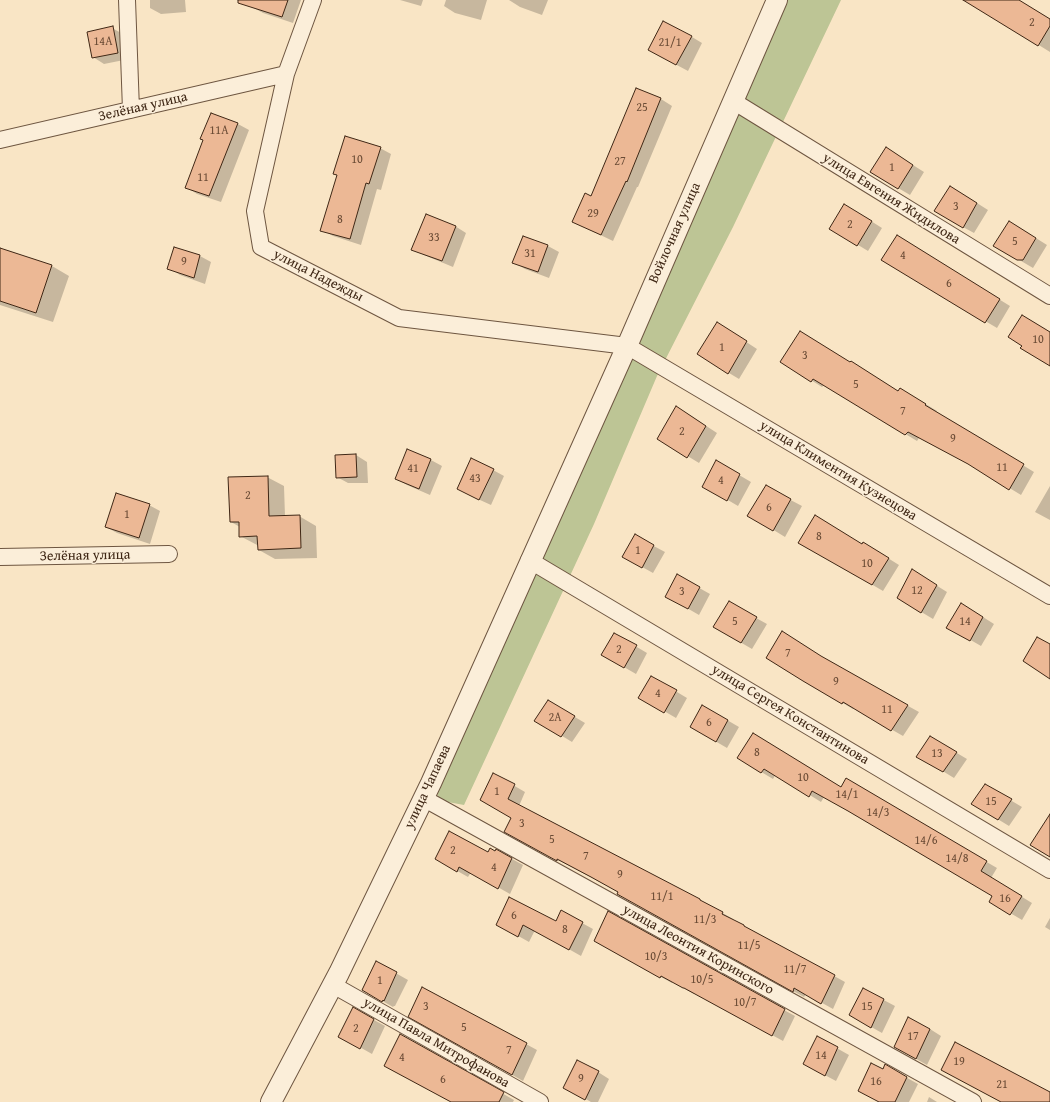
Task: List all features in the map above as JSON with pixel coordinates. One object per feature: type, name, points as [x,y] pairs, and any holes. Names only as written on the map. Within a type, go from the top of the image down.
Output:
[{"type":"street","points":[[126,0],[131,110]]},
{"type":"street","name":"улица Надежды","points":[[313,0],[286,74],[255,211],[261,247],[399,318],[626,346]]},
{"type":"street","name":"Войлочная улица","points":[[572,466],[777,0]]},
{"type":"street","name":"Зелёная улица","points":[[0,140],[286,74]]},
{"type":"street","name":"улица Евгения Жидилова","points":[[733,101],[1050,296]]},
{"type":"street","name":"улица Климентия Кузнецова","points":[[626,346],[1050,596]]},
{"type":"street","name":"улица Чапаева","points":[[271,1102],[333,985],[423,798],[572,466]]},
{"type":"street","name":"Зелёная улица","points":[[0,557],[169,554]]},
{"type":"street","name":"улица Сергея Константинова","points":[[530,560],[1050,870]]},
{"type":"street","name":"улица Леонтия Коринского","points":[[423,798],[973,1102]]},
{"type":"street","name":"улица Павла Митрофанова","points":[[333,985],[540,1102]]},
{"type":"green space","points":[[788,0],[841,0],[733,227],[657,376],[594,524],[464,805],[437,800],[439,780]]},
{"type":"building","points":[[238,0],[288,0],[282,17],[238,3]]},
{"type":"building","points":[[963,0],[1019,0],[1050,19],[1050,26],[1038,46]]},
{"type":"building","points":[[663,21],[692,36],[676,65],[648,50]]},
{"type":"building","points":[[113,26],[118,53],[92,58],[87,32]]},
{"type":"building","points":[[636,88],[661,98],[627,182],[626,181],[601,235],[572,222],[585,193],[591,196]]},
{"type":"building","points":[[211,113],[238,123],[209,196],[185,188],[203,140],[200,139]]},
{"type":"building","points":[[345,136],[381,147],[369,184],[366,183],[350,239],[320,231],[337,175],[333,174]]},
{"type":"building","points":[[886,147],[913,165],[898,189],[870,172]]},
{"type":"building","points":[[950,186],[977,203],[963,228],[934,211]]},
{"type":"building","points":[[844,204],[872,221],[857,246],[829,229]]},
{"type":"building","points":[[426,214],[456,226],[442,261],[411,250]]},
{"type":"building","points":[[1009,221],[1036,238],[1023,260],[1017,260],[993,246]]},
{"type":"building","points":[[897,235],[1000,299],[985,323],[881,260]]},
{"type":"building","points":[[523,236],[548,245],[538,272],[512,263]]},
{"type":"building","points":[[174,247],[200,255],[194,278],[167,269]]},
{"type":"building","points":[[0,248],[52,265],[36,313],[0,301]]},
{"type":"building","points":[[1022,315],[1050,332],[1050,366],[1020,348],[1022,346],[1008,337]]},
{"type":"building","points":[[717,322],[747,341],[728,374],[697,354]]},
{"type":"building","points":[[800,331],[898,391],[900,388],[926,404],[925,405],[1024,464],[1009,490],[968,464],[908,432],[905,435],[813,379],[811,382],[780,362]]},
{"type":"building","points":[[676,406],[706,426],[687,458],[657,439]]},
{"type":"building","points":[[407,449],[431,459],[419,489],[395,479]]},
{"type":"building","points":[[356,454],[357,477],[336,478],[335,455]]},
{"type":"building","points":[[471,458],[494,469],[479,500],[457,489]]},
{"type":"building","points":[[716,460],[740,474],[727,501],[702,487]]},
{"type":"building","points":[[268,476],[269,516],[300,515],[301,548],[258,550],[257,536],[239,537],[239,522],[230,522],[228,477]]},
{"type":"building","points":[[766,485],[791,499],[773,531],[747,516]]},
{"type":"building","points":[[116,493],[150,504],[139,538],[105,527]]},
{"type":"building","points":[[815,515],[862,544],[863,542],[889,558],[872,585],[798,543]]},
{"type":"building","points":[[635,534],[654,545],[642,568],[622,557]]},
{"type":"building","points":[[912,569],[937,585],[921,613],[897,598]]},
{"type":"building","points":[[677,574],[700,587],[688,609],[665,597]]},
{"type":"building","points":[[729,601],[757,617],[741,643],[713,627]]},
{"type":"building","points":[[961,603],[983,617],[970,641],[946,628]]},
{"type":"building","points":[[782,631],[821,656],[908,705],[891,731],[843,702],[842,704],[766,658]]},
{"type":"building","points":[[614,633],[637,645],[624,668],[601,655]]},
{"type":"building","points":[[1037,637],[1050,644],[1050,679],[1023,661]]},
{"type":"building","points":[[651,676],[677,690],[664,713],[638,698]]},
{"type":"building","points":[[548,700],[575,716],[561,737],[534,721]]},
{"type":"building","points":[[702,705],[728,720],[716,742],[690,727]]},
{"type":"building","points":[[753,733],[841,787],[846,778],[987,861],[981,871],[1022,896],[1010,915],[989,902],[992,896],[848,811],[812,791],[809,797],[764,769],[761,773],[737,758]]},
{"type":"building","points":[[930,736],[957,752],[943,772],[916,757]]},
{"type":"building","points":[[493,773],[515,784],[508,799],[700,899],[723,912],[722,914],[835,975],[821,1004],[794,988],[793,992],[617,894],[618,892],[591,877],[557,859],[557,861],[504,832],[511,818],[480,800]]},
{"type":"building","points":[[985,784],[1012,799],[998,820],[971,804]]},
{"type":"building","points":[[1050,814],[1050,857],[1030,845]]},
{"type":"building","points":[[449,831],[488,852],[490,848],[495,851],[496,849],[512,858],[498,889],[459,867],[457,872],[435,859]]},
{"type":"building","points":[[509,897],[556,921],[561,910],[583,922],[569,950],[523,925],[518,937],[496,925]]},
{"type":"building","points":[[608,911],[785,1009],[772,1036],[661,976],[660,978],[594,941]]},
{"type":"building","points":[[376,961],[397,972],[384,1001],[383,1000],[382,1002],[362,990]]},
{"type":"building","points":[[422,987],[527,1043],[512,1075],[408,1017]]},
{"type":"building","points":[[863,988],[884,999],[871,1028],[849,1015]]},
{"type":"building","points":[[353,1007],[374,1019],[360,1049],[338,1037]]},
{"type":"building","points":[[908,1017],[930,1029],[916,1059],[894,1047]]},
{"type":"building","points":[[400,1034],[504,1092],[499,1102],[451,1102],[384,1066]]},
{"type":"building","points":[[817,1036],[838,1047],[825,1076],[803,1064]]},
{"type":"building","points":[[955,1042],[1050,1092],[1050,1102],[1001,1102],[941,1070]]},
{"type":"building","points":[[577,1060],[599,1071],[585,1100],[563,1088]]},
{"type":"building","points":[[871,1063],[883,1069],[885,1064],[907,1077],[895,1102],[879,1102],[858,1091]]}]
